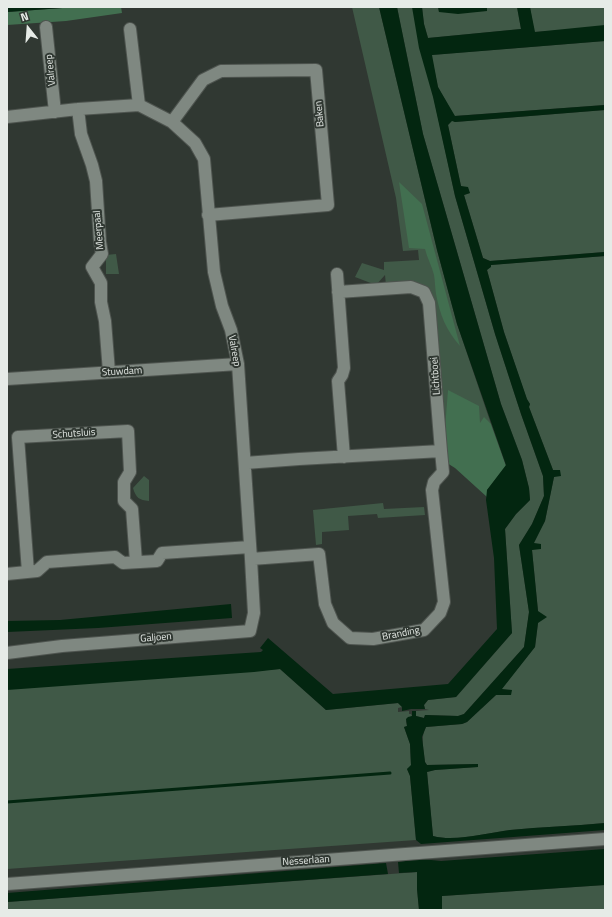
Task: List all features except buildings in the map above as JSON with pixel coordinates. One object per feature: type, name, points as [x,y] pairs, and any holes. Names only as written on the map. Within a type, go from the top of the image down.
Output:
[{"type":"street","name":"Valreep","points":[[46,27],[55,112]]},
{"type":"street","points":[[7,117],[78,109],[139,105],[130,29]]},
{"type":"street","name":"Baken","points":[[172,122],[203,80],[221,71],[316,70],[328,205],[208,215]]},
{"type":"street","name":"Valreep","points":[[139,105],[172,122],[195,143],[204,159],[214,272],[222,306],[231,330],[238,364],[254,613],[250,631]]},
{"type":"street","name":"Meerpaal","points":[[78,109],[81,134],[96,181],[102,254],[92,267],[101,283],[101,302],[105,321],[109,372]]},
{"type":"street","points":[[337,274],[344,368],[338,381],[344,457]]},
{"type":"street","name":"Lichtboei","points":[[338,292],[411,287],[424,292],[429,303],[441,452]]},
{"type":"street","name":"Stuwdam","points":[[7,379],[238,364]]},
{"type":"street","name":"Schutsluis","points":[[28,572],[18,437],[128,430],[130,472],[124,482],[124,501],[132,509],[136,562]]},
{"type":"street","points":[[245,463],[441,452]]},
{"type":"street","name":"Branding","points":[[251,553],[320,554],[325,604],[333,623],[350,638],[373,639],[424,630],[440,613],[444,602],[432,490],[434,482],[443,472],[441,452]]},
{"type":"street","points":[[7,574],[37,570],[47,562],[115,557],[123,563],[157,561],[162,554],[251,553]]},
{"type":"street","name":"Galjoen","points":[[7,652],[62,646],[250,631]]},
{"type":"street","name":"Galjoen","points":[[7,644],[62,646]]},
{"type":"street","name":"Nesserlaan","points":[[7,884],[605,839]]},
{"type":"shaded area","points":[[7,7],[76,7],[7,12]]},
{"type":"shaded area","points":[[76,7],[121,7],[122,13],[66,21],[7,25],[7,12]]},
{"type":"shaded area","points":[[352,7],[379,7],[437,250],[457,324],[491,424],[445,429],[430,297],[386,285],[385,275],[376,285],[355,277],[362,263],[384,270],[384,262],[419,260],[418,250],[403,251],[396,198]]},
{"type":"shaded area","points":[[379,7],[397,7],[423,134],[501,404],[522,460],[529,488],[530,500],[516,514],[505,529],[512,633],[456,697],[428,700],[424,705],[425,709],[411,709],[402,711],[402,707],[398,703],[326,710],[280,669],[7,690],[7,669],[261,652],[263,650],[260,648],[268,638],[333,694],[448,684],[497,629],[494,558],[486,500],[487,490],[506,465],[457,324],[437,250]]},
{"type":"shaded area","points":[[397,7],[414,7],[455,196],[495,334],[543,476],[544,496],[532,524],[519,545],[529,612],[524,647],[464,714],[458,716],[425,715],[424,718],[416,716],[416,711],[429,710],[425,709],[424,705],[428,700],[456,697],[512,633],[505,529],[516,514],[530,500],[529,488],[522,460],[501,404],[423,134]]},
{"type":"shaded area","points":[[412,7],[422,7],[424,24],[428,38],[521,29],[517,7],[530,7],[535,32],[605,25],[605,41],[432,55],[438,87],[455,116],[605,105],[605,110],[455,122],[452,121],[448,125],[461,186],[468,187],[470,193],[464,195],[483,258],[490,261],[605,252],[605,256],[491,265],[491,267],[487,270],[504,332],[530,404],[529,407],[553,470],[560,470],[561,476],[554,477],[545,521],[534,543],[541,544],[541,549],[532,550],[538,611],[547,617],[538,623],[535,647],[502,689],[512,690],[511,695],[496,695],[467,722],[462,724],[426,727],[422,737],[425,762],[427,765],[478,764],[478,767],[435,770],[427,772],[433,836],[442,838],[461,838],[510,830],[605,823],[605,830],[421,844],[416,840],[410,776],[407,769],[411,765],[410,744],[404,727],[407,726],[406,719],[412,716],[412,711],[416,711],[416,716],[424,718],[425,715],[458,716],[464,714],[524,647],[529,612],[519,545],[532,524],[544,496],[543,476],[495,334],[455,196],[433,97],[419,48]]},
{"type":"shaded area","points":[[422,7],[438,7],[439,12],[486,11],[487,7],[517,7],[521,29],[428,38],[424,24]]},
{"type":"shaded area","points":[[438,7],[487,7],[487,11],[458,14],[439,12]]},
{"type":"shaded area","points":[[530,7],[605,7],[605,28],[534,32]]},
{"type":"shaded area","points":[[605,41],[605,105],[454,116],[438,87],[431,55]]},
{"type":"shaded area","points":[[605,110],[605,252],[490,261],[483,258],[464,195],[470,193],[461,186],[448,125],[452,120],[455,122]]},
{"type":"shaded area","points":[[399,182],[422,204],[460,346],[447,328],[439,309],[434,275],[425,249],[409,248]]},
{"type":"shaded area","points":[[116,254],[119,274],[106,274],[106,255]]},
{"type":"shaded area","points":[[605,256],[605,823],[510,830],[461,838],[442,838],[433,836],[427,772],[477,767],[478,764],[427,765],[425,762],[423,744],[424,731],[426,727],[462,724],[467,722],[496,695],[535,647],[538,611],[532,550],[533,543],[545,521],[554,477],[560,470],[553,470],[529,407],[530,404],[527,400],[504,332],[487,270],[490,265]]},
{"type":"shaded area","points":[[448,390],[479,406],[480,423],[484,417],[491,424],[506,466],[487,490],[487,497],[455,468],[447,463],[445,429]]},
{"type":"shaded area","points":[[144,476],[149,480],[149,501],[138,498],[133,488]]},
{"type":"shaded area","points":[[383,503],[384,509],[424,507],[425,515],[378,518],[377,514],[348,516],[349,530],[322,532],[322,544],[316,545],[313,510]]},
{"type":"shaded area","points":[[231,604],[232,618],[98,628],[7,632],[7,621],[60,620]]},
{"type":"shaded area","points":[[280,669],[326,710],[398,703],[402,707],[398,708],[398,712],[409,711],[409,714],[412,716],[406,721],[407,726],[404,727],[410,744],[411,766],[407,769],[410,776],[416,840],[7,869],[7,689]]},
{"type":"shaded area","points":[[605,849],[605,885],[442,896],[442,910],[419,910],[417,872],[399,873],[398,862],[421,859],[441,861]]},
{"type":"shaded area","points":[[386,863],[388,874],[7,902],[7,893]]},
{"type":"shaded area","points":[[418,872],[417,889],[419,910],[7,910],[7,902]]},
{"type":"shaded area","points":[[605,885],[605,910],[442,910],[442,896]]},
{"type":"waterway","points":[[7,802],[390,773]]}]
